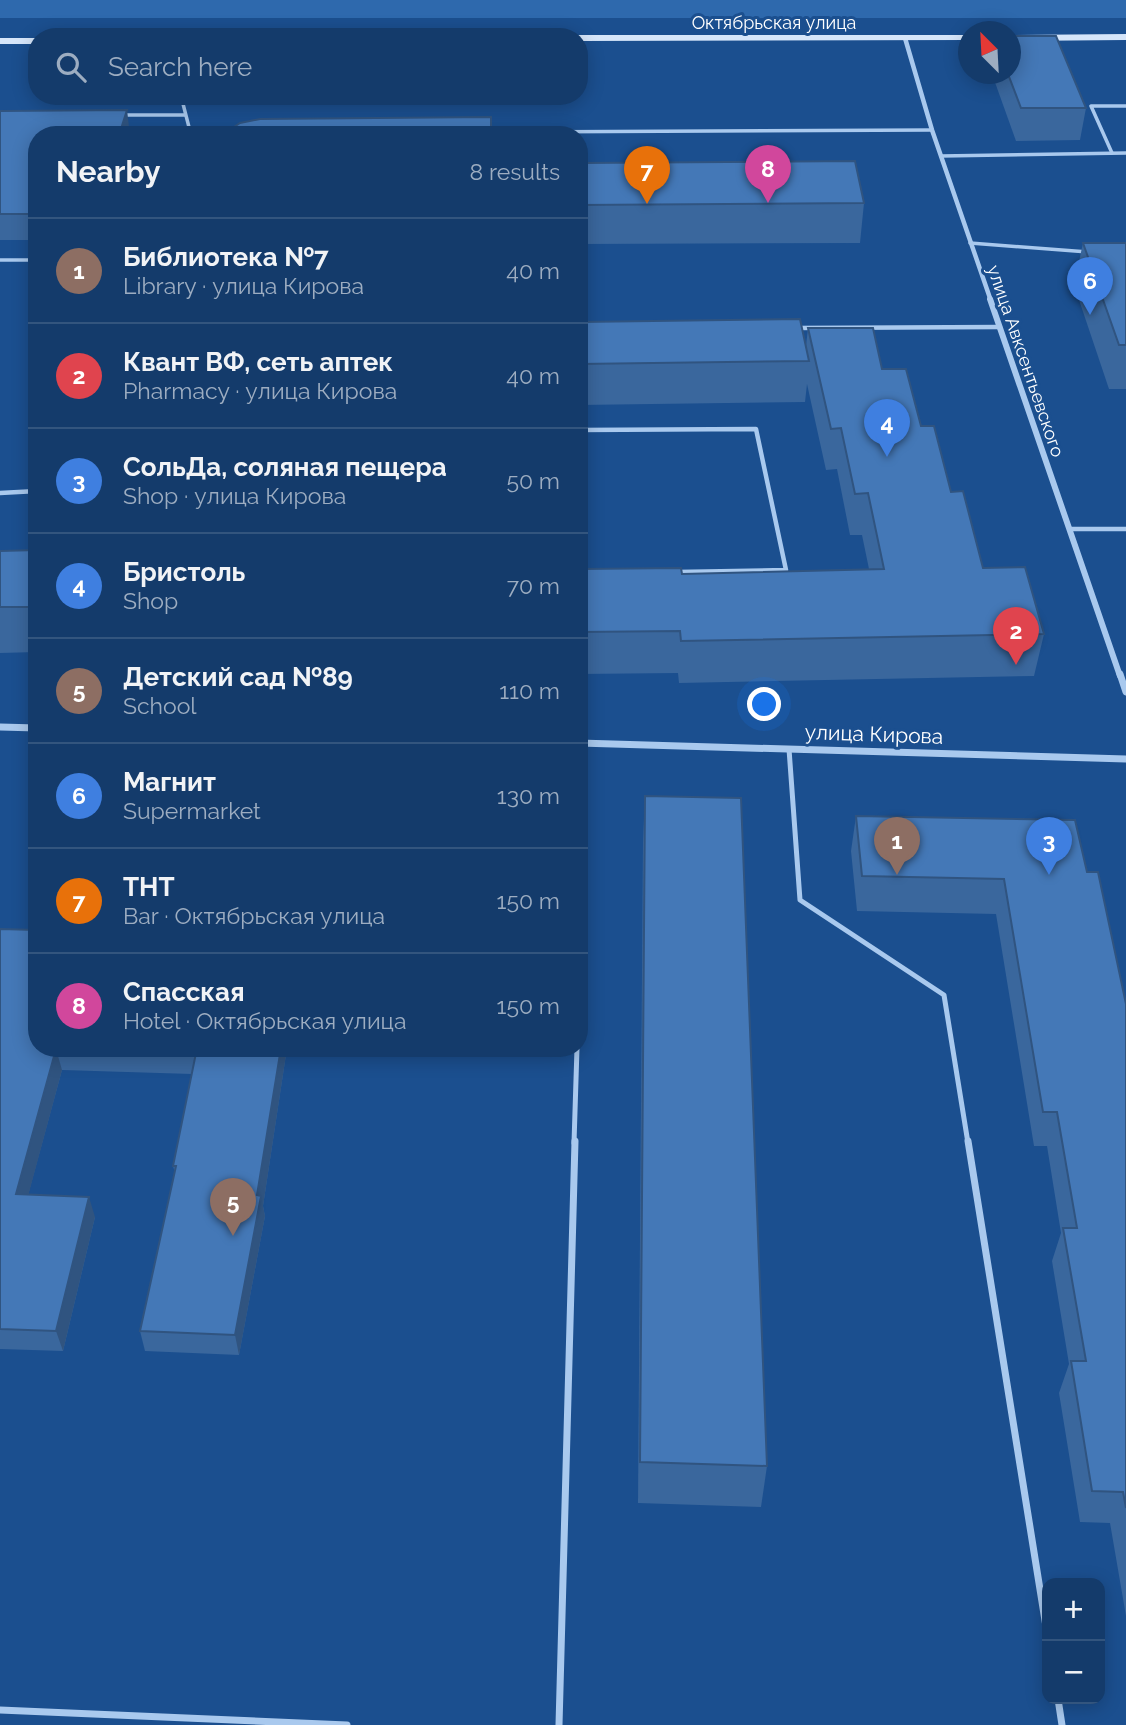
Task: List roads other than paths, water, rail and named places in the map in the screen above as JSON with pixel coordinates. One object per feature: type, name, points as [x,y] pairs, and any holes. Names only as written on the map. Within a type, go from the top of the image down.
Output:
[{"type":"main road","points":[[1021,38],[1126,37]]},
{"type":"main road","name":"Октябрьская улица","points":[[588,38],[958,38]]},
{"type":"main road","points":[[0,41],[28,41]]},
{"type":"street","name":"улица Авксентьевского","points":[[905,38],[970,243],[1126,692]]},
{"type":"street","points":[[0,727],[28,728]]},
{"type":"street","name":"улица Кирова","points":[[588,743],[1126,759]]},
{"type":"lane","points":[[183,105],[189,126]]},
{"type":"lane","points":[[1112,153],[1091,106],[1126,106]]},
{"type":"lane","points":[[119,115],[185,114]]},
{"type":"lane","points":[[588,132],[932,130]]},
{"type":"lane","points":[[941,156],[1126,153]]},
{"type":"lane","points":[[970,243],[1101,253]]},
{"type":"lane","points":[[0,260],[28,260]]},
{"type":"lane","points":[[785,328],[1000,327]]},
{"type":"lane","points":[[588,430],[756,429],[786,570],[676,572]]},
{"type":"lane","points":[[0,493],[28,491]]},
{"type":"lane","points":[[1070,529],[1126,529]]},
{"type":"lane","points":[[789,749],[800,900],[944,995],[1042,1602]]},
{"type":"lane","points":[[559,1725],[577,1057]]},
{"type":"lane","points":[[1059,1704],[1062,1725]]},
{"type":"lane","points":[[0,1710],[347,1725]]},
{"type":"place","name":"Спасская","points":[[768,203]]},
{"type":"place","name":"ТНТ","points":[[647,204]]},
{"type":"place","name":"Магнит","points":[[1090,315]]},
{"type":"place","name":"Бристоль","points":[[887,457]]},
{"type":"place","name":"Квант ВФ, сеть аптек","points":[[1016,665]]},
{"type":"place","name":"Библиотека №7","points":[[897,875]]},
{"type":"place","name":"СольДа, соляная пещера","points":[[1049,875]]},
{"type":"place","name":"Детский сад №89","points":[[233,1236]]}]
